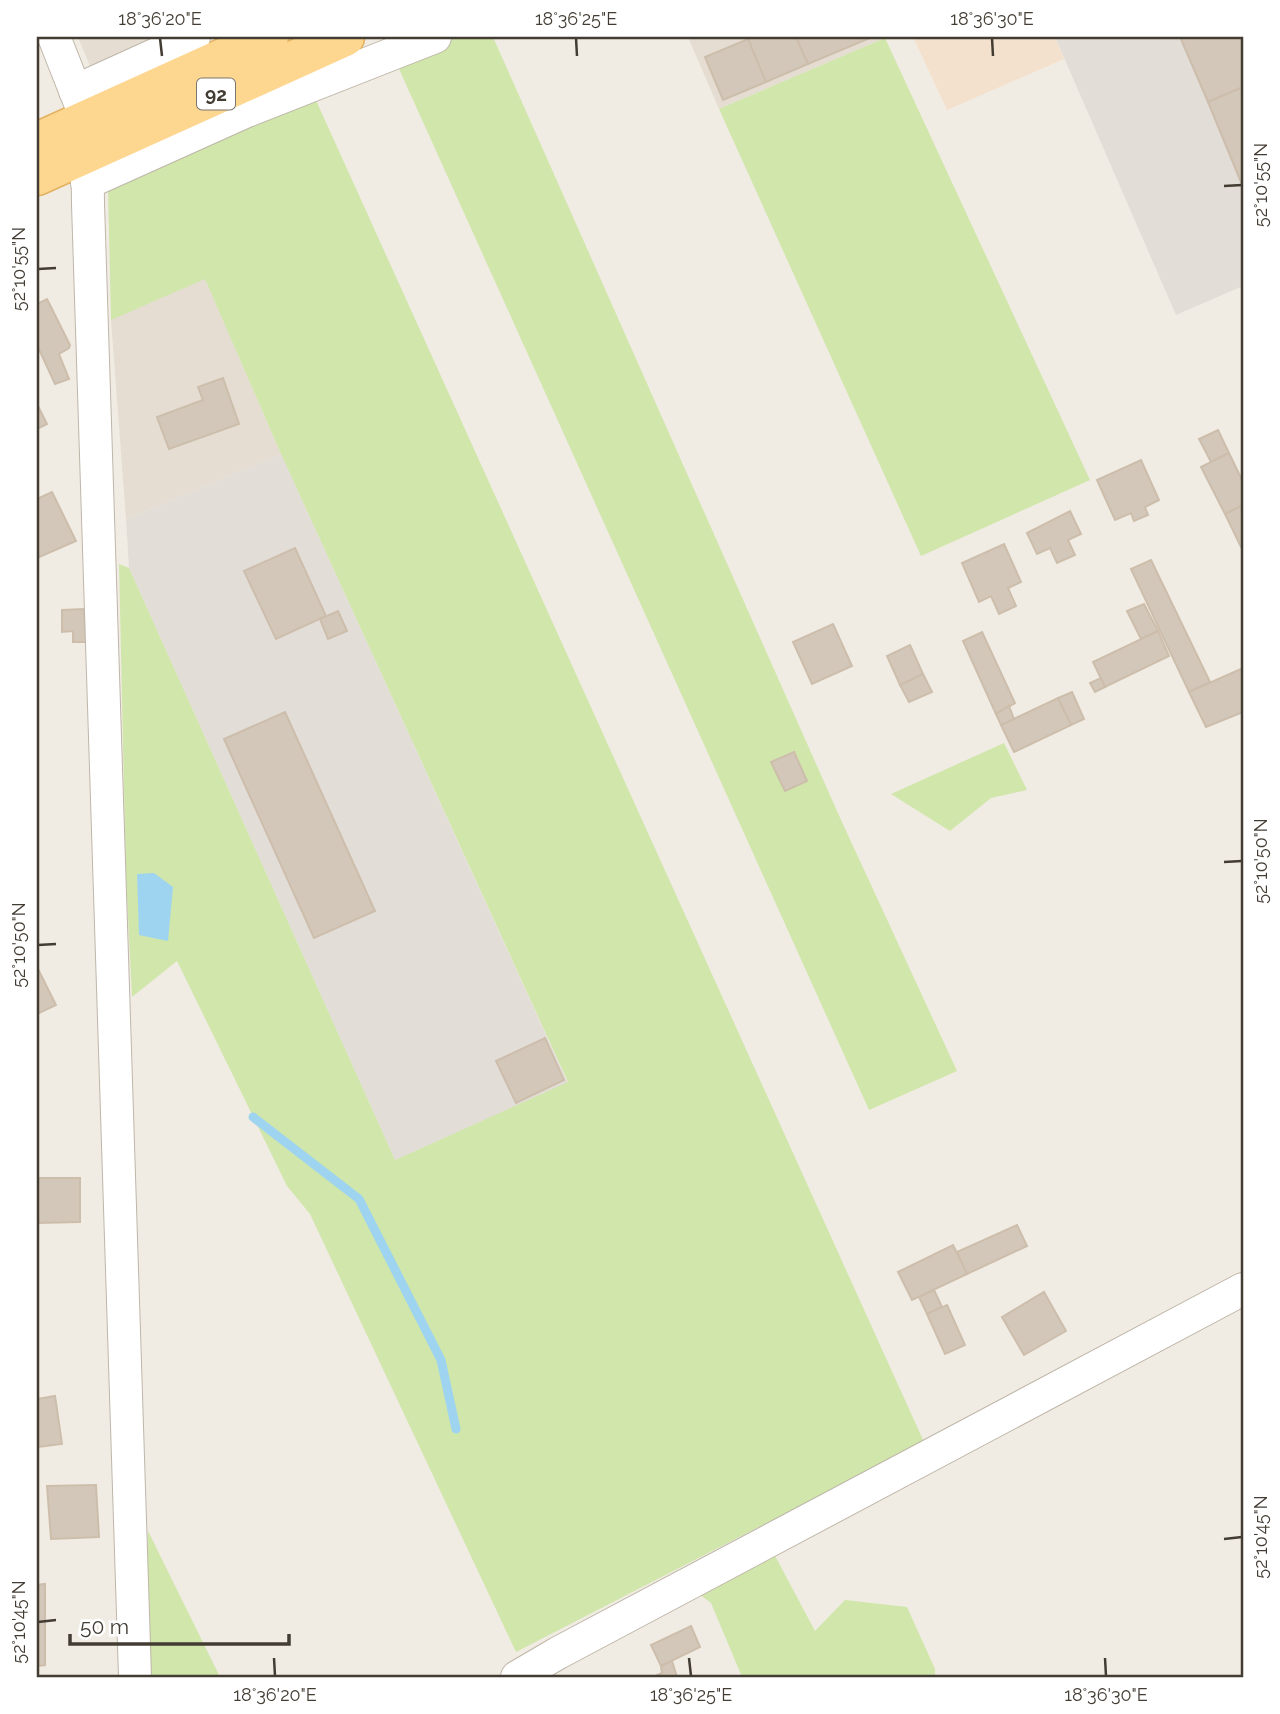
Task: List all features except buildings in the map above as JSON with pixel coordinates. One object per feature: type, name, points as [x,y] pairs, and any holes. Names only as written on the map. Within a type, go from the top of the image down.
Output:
[{"type":"main road","name":"92","points":[[37,176],[84,136],[269,37]]},
{"type":"main road","name":"92","points":[[37,142],[84,136],[345,37]]},
{"type":"street","points":[[54,37],[84,136],[135,1677]]},
{"type":"street","points":[[84,136],[194,37]]},
{"type":"street","points":[[84,136],[247,111],[435,37]]},
{"type":"street","points":[[517,1677],[1243,1289]]},
{"type":"shaded area","points":[[78,37],[166,37],[100,66],[90,66]]},
{"type":"shaded area","points":[[688,37],[884,37],[885,38],[719,109]]},
{"type":"shaded area","points":[[913,37],[1055,37],[1064,59],[947,110]]},
{"type":"shaded area","points":[[1055,37],[1243,37],[1243,286],[1176,315]]},
{"type":"shaded area","points":[[177,214],[281,454],[126,519],[111,320]]},
{"type":"shaded area","points":[[281,454],[568,1083],[395,1160],[129,568],[126,519]]},
{"type":"green space","points":[[455,37],[493,37],[841,820],[957,1071],[869,1110],[395,60]]},
{"type":"green space","points":[[885,38],[1090,480],[921,556],[719,109]]},
{"type":"green space","points":[[314,96],[924,1442],[516,1652],[310,1214],[287,1186],[177,961],[132,997],[126,876],[119,564],[129,568],[395,1160],[568,1082],[281,454],[205,279],[111,320],[108,189]]},
{"type":"green space","points":[[1004,743],[1027,790],[991,798],[950,831],[891,794]]},
{"type":"green space","points":[[148,1531],[220,1677],[146,1677]]},
{"type":"green space","points":[[773,1552],[815,1631],[845,1600],[907,1607],[935,1669],[935,1677],[742,1677],[711,1603],[695,1591]]},
{"type":"water","points":[[154,873],[173,887],[168,941],[139,935],[137,874]]},
{"type":"waterway","points":[[253,1117],[359,1199],[441,1360],[456,1429]]}]
